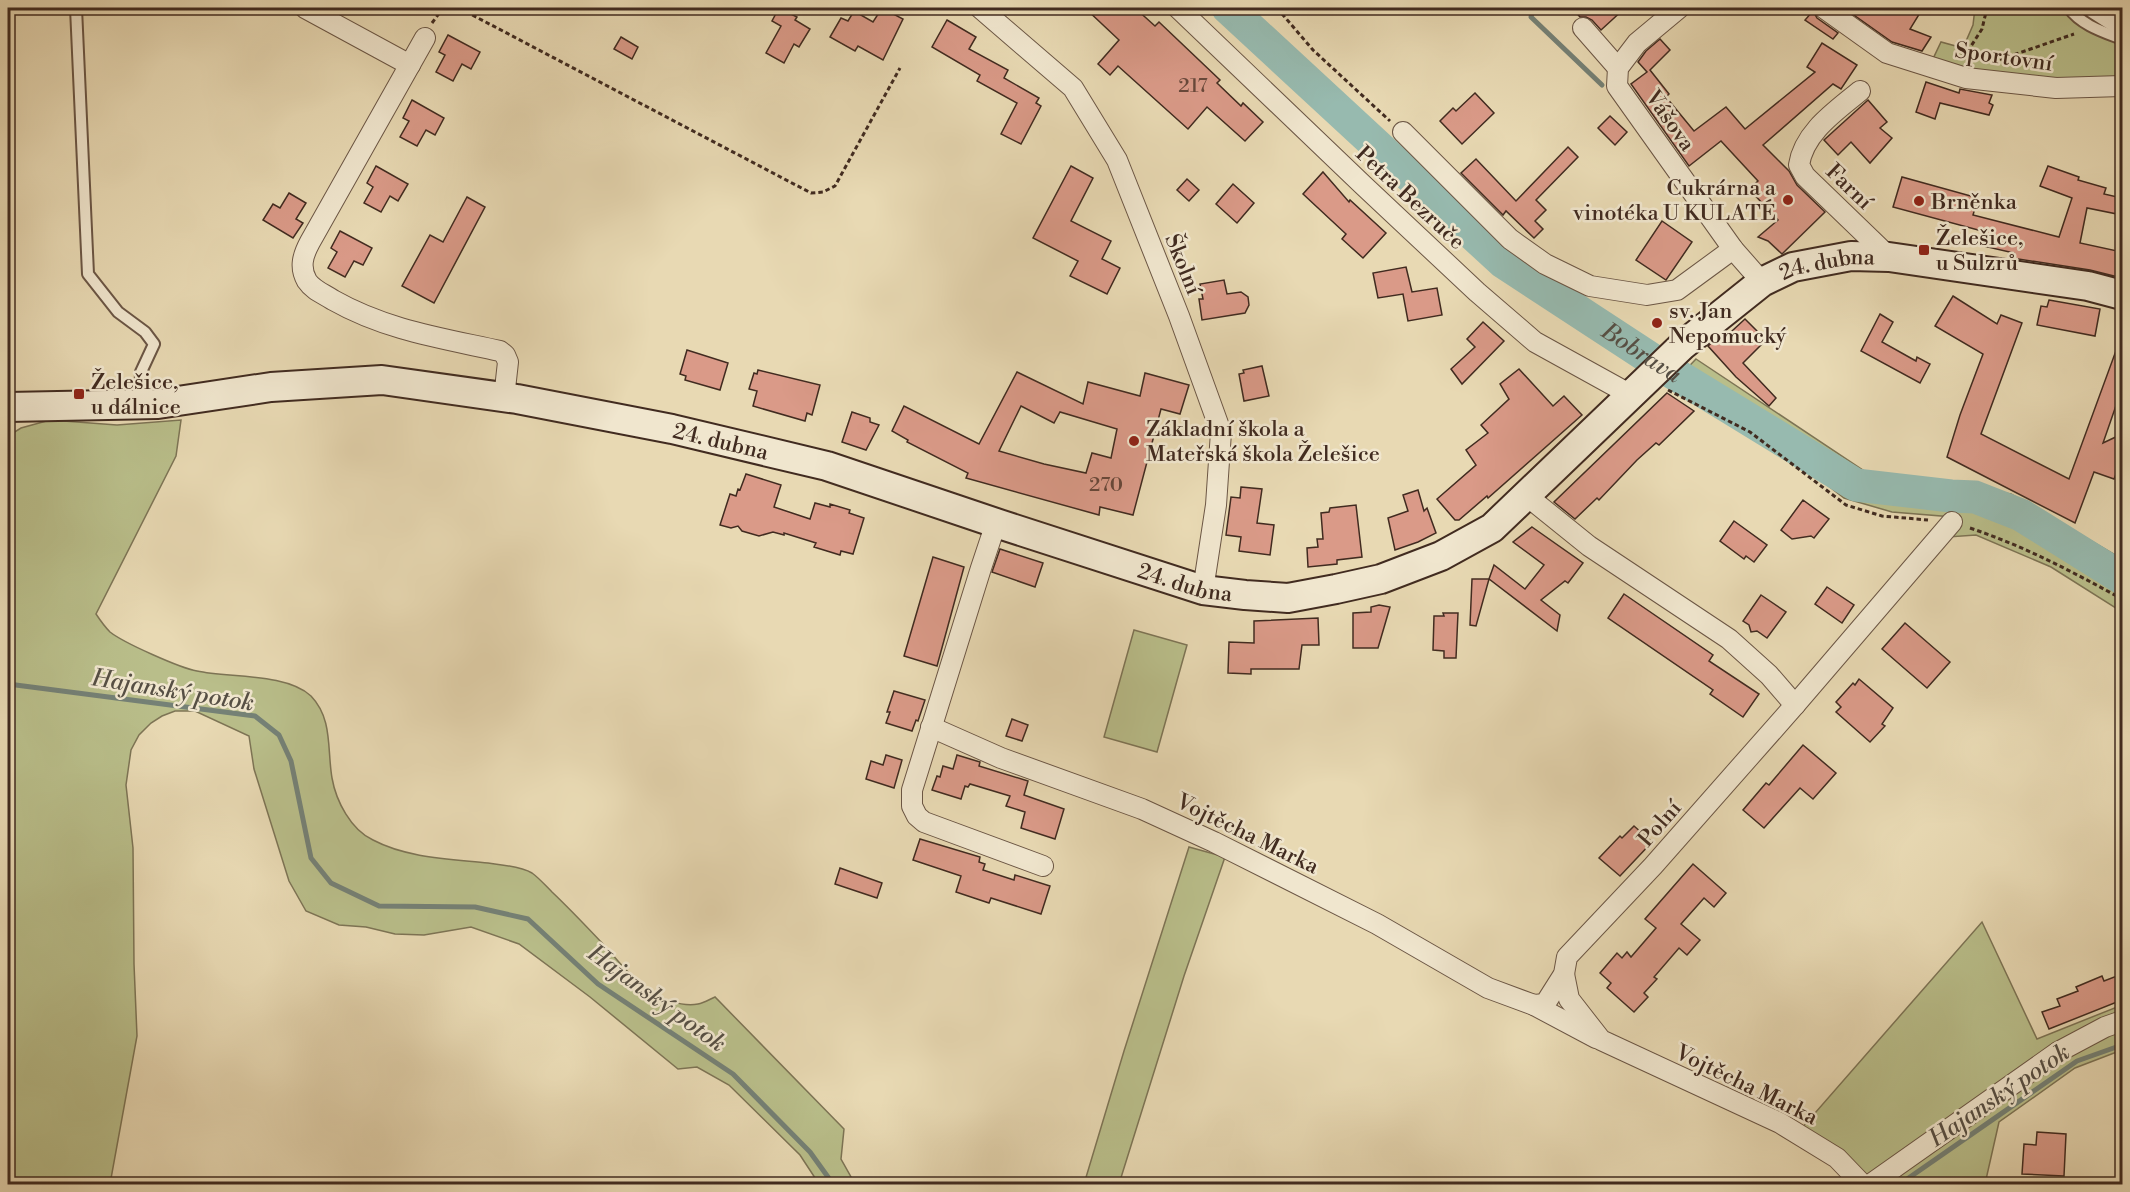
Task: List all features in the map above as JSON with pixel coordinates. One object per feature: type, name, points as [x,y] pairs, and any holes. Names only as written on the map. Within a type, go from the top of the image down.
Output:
[{"type":"main road","name":"24. dubna","points":[[8,407],[149,404],[271,387],[382,380],[504,398],[672,429],[827,465],[1203,590],[1288,598],[1381,579],[1441,556],[1492,528],[1683,345],[1762,282],[1793,267],[1851,256],[1889,257],[2088,286],[2122,296]]},
{"type":"street","points":[[305,8],[410,65]]},
{"type":"street","name":"Školní","points":[[980,8],[1073,88],[1117,160],[1179,316],[1221,432],[1216,505],[1203,590]]},
{"type":"street","name":"Petra Bezruče","points":[[1178,8],[1420,239],[1535,342],[1642,384]]},
{"type":"street","points":[[1618,68],[1637,44],[1679,8]]},
{"type":"street","name":"Sportovní","points":[[1824,8],[1887,52],[1966,78],[2056,88],[2122,86]]},
{"type":"street","points":[[2094,8],[2122,26]]},
{"type":"street","name":"Vášova","points":[[1583,28],[1618,68],[1617,86],[1733,249],[1762,282]]},
{"type":"street","points":[[425,38],[310,242],[303,256],[302,267],[306,280],[313,288],[360,315],[405,330],[500,351],[506,355],[508,362],[504,398]]},
{"type":"street","name":"Farní","points":[[1860,91],[1830,116],[1804,145],[1799,165],[1805,176],[1889,257]]},
{"type":"street","name":"Petra Bezruče","points":[[1402,132],[1510,239],[1545,264],[1590,286],[1647,295],[1677,290],[1733,249]]},
{"type":"street","points":[[1527,496],[1589,546],[1729,639],[1769,675],[1795,705]]},
{"type":"street","name":"Polní","points":[[1564,974],[1567,957],[1653,866],[1952,522]]},
{"type":"street","points":[[996,523],[912,790],[912,806],[917,816],[924,822],[1043,866]]},
{"type":"street","name":"Vojtěcha Marka","points":[[931,727],[1001,758],[1142,809],[1214,842],[1377,924],[1488,988],[1534,1005],[1601,1040],[1780,1123],[1837,1158],[1862,1185]]},
{"type":"street","points":[[1534,1005],[1545,1004],[1564,974]]},
{"type":"street","name":"Vojtěcha Marka","points":[[1564,974],[1569,999],[1601,1040]]},
{"type":"street","points":[[1870,1185],[2058,1053],[2122,1021]]},
{"type":"lane","points":[[76,8],[88,274],[118,312],[144,332],[154,344],[141,372],[149,404]]},
{"type":"lane","points":[[2069,8],[2093,27],[2122,39]]},
{"type":"path","points":[[459,8],[811,193],[823,192],[835,186],[900,68]]},
{"type":"path","points":[[1277,8],[1313,50],[1402,132]]},
{"type":"path","points":[[1957,59],[1965,54],[1982,29],[1987,8]]},
{"type":"path","points":[[1966,78],[1981,66],[2093,27]]},
{"type":"path","points":[[1642,384],[1671,391],[1750,432],[1846,505],[1882,516],[1952,522],[2003,539],[2055,562],[2122,599]]},
{"type":"green space","points":[[1975,8],[2086,8],[2122,32],[2122,80],[2040,82],[1931,63],[1941,42],[1963,48],[1973,25]]},
{"type":"green space","points":[[1696,359],[1866,472],[2011,494],[2122,559],[2122,612],[2051,567],[1976,535],[1948,537],[1953,517],[1892,512],[1844,498],[1786,453],[1673,383]]},
{"type":"green space","points":[[50,420],[117,425],[181,420],[176,456],[96,614],[110,632],[139,648],[189,669],[287,683],[311,696],[323,714],[326,724],[332,778],[337,796],[351,822],[358,829],[373,840],[400,851],[444,859],[516,867],[532,873],[629,973],[652,993],[664,999],[692,1005],[715,997],[844,1129],[841,1159],[855,1184],[819,1184],[800,1155],[729,1085],[697,1067],[678,1069],[590,997],[519,944],[471,927],[424,935],[395,934],[366,927],[339,925],[306,911],[289,881],[254,769],[249,736],[195,711],[175,711],[151,723],[139,735],[131,750],[126,785],[133,848],[137,1036],[110,1184],[8,1184],[8,530],[13,433],[21,428]]},
{"type":"green space","points":[[1134,630],[1187,645],[1157,752],[1104,737]]},
{"type":"green space","points":[[1189,847],[1225,857],[1184,976],[1119,1184],[1084,1184],[1124,1051]]},
{"type":"green space","points":[[1982,922],[2037,1039],[2122,1005],[2122,1050],[2075,1068],[1999,1122],[1985,1184],[1878,1184],[1801,1129]]},
{"type":"building","points":[[779,8],[797,17],[795,20],[810,29],[799,47],[794,44],[784,63],[766,53],[781,26],[772,21]]},
{"type":"building","points":[[882,8],[903,19],[883,60],[858,46],[855,51],[830,37],[841,18],[848,21],[854,11],[873,22]]},
{"type":"building","points":[[1085,8],[1135,8],[1155,26],[1159,22],[1220,80],[1217,83],[1241,106],[1243,103],[1263,122],[1245,141],[1207,107],[1188,129],[1118,66],[1110,75],[1098,64],[1119,40]]},
{"type":"building","points":[[1572,8],[1625,8],[1601,30],[1592,20],[1580,17]]},
{"type":"building","points":[[1844,8],[1923,8],[1910,29],[1931,37],[1922,51],[1892,42]]},
{"type":"building","points":[[1813,11],[1817,18],[1838,33],[1833,39],[1805,20]]},
{"type":"building","points":[[947,20],[976,37],[969,49],[1008,70],[1004,78],[1039,98],[1036,103],[1041,106],[1021,144],[1001,134],[1017,103],[977,81],[980,75],[932,47]]},
{"type":"building","points":[[448,35],[480,52],[471,69],[462,64],[453,81],[436,72],[445,55],[439,52]]},
{"type":"building","points":[[621,37],[638,47],[632,59],[614,49]]},
{"type":"building","points":[[1660,39],[1670,50],[1650,70],[1669,94],[1666,97],[1694,131],[1726,107],[1745,129],[1815,72],[1807,67],[1822,43],[1857,65],[1841,89],[1833,84],[1763,145],[1789,171],[1797,185],[1825,212],[1782,254],[1768,241],[1758,237],[1778,220],[1749,189],[1758,181],[1721,141],[1689,166],[1631,84],[1647,72],[1638,62],[1646,51]]},
{"type":"building","points":[[1926,82],[1959,93],[1960,89],[1992,95],[1989,103],[1993,105],[1989,115],[1940,103],[1935,119],[1916,112]]},
{"type":"building","points":[[1475,93],[1494,113],[1462,144],[1440,121],[1453,108],[1456,111]]},
{"type":"building","points":[[412,100],[444,118],[435,135],[426,130],[417,146],[400,137],[409,121],[403,118]]},
{"type":"building","points":[[1868,100],[1887,122],[1880,128],[1892,138],[1870,163],[1851,142],[1838,155],[1824,140]]},
{"type":"building","points":[[1610,116],[1627,132],[1615,145],[1598,128]]},
{"type":"building","points":[[1568,147],[1578,157],[1536,200],[1546,210],[1535,221],[1543,229],[1534,238],[1506,211],[1503,215],[1461,173],[1476,159],[1516,201]]},
{"type":"building","points":[[376,166],[408,184],[398,201],[390,196],[381,212],[364,203],[373,187],[367,183]]},
{"type":"building","points":[[1071,166],[1093,178],[1071,221],[1111,241],[1102,259],[1120,268],[1107,294],[1070,276],[1078,261],[1033,238]]},
{"type":"building","points":[[2048,166],[2079,177],[2078,180],[2106,188],[2104,194],[2122,198],[2122,215],[2087,208],[2080,243],[2122,252],[2122,278],[2090,270],[2012,258],[2014,253],[1979,245],[1982,231],[1893,207],[1902,177],[1978,198],[1973,215],[2059,237],[2072,198],[2040,186]]},
{"type":"building","points":[[1323,172],[1349,202],[1350,200],[1386,233],[1363,258],[1342,239],[1346,234],[1303,194]]},
{"type":"building","points":[[1187,179],[1199,190],[1189,201],[1177,190]]},
{"type":"building","points":[[1233,184],[1254,203],[1237,223],[1216,204]]},
{"type":"building","points":[[289,193],[306,203],[296,219],[303,223],[293,238],[263,220],[273,204],[280,208]]},
{"type":"building","points":[[467,197],[485,207],[434,303],[402,286],[430,235],[443,242]]},
{"type":"building","points":[[1662,221],[1692,242],[1666,280],[1636,260]]},
{"type":"building","points":[[340,231],[372,248],[363,265],[354,261],[345,277],[328,268],[337,252],[331,248]]},
{"type":"building","points":[[1406,267],[1412,292],[1437,288],[1442,315],[1408,321],[1403,294],[1378,298],[1373,273]]},
{"type":"building","points":[[1224,280],[1227,294],[1241,292],[1248,297],[1249,305],[1245,313],[1202,320],[1199,299],[1203,299],[1200,284]]},
{"type":"building","points":[[1953,296],[1997,324],[2001,315],[2022,323],[1981,434],[2069,479],[2122,338],[2122,398],[2119,397],[2103,443],[2122,434],[2122,467],[2118,469],[2114,479],[2094,472],[2075,523],[1947,457],[1983,354],[1935,326]]},
{"type":"building","points":[[2049,300],[2100,309],[2095,336],[2037,325],[2041,306],[2047,307]]},
{"type":"building","points":[[1880,314],[1893,322],[1882,342],[1916,361],[1917,357],[1930,364],[1920,383],[1861,351]]},
{"type":"building","points":[[1745,319],[1766,340],[1743,363],[1776,398],[1769,406],[1736,377],[1708,346],[1717,339],[1720,342]]},
{"type":"building","points":[[1483,322],[1504,341],[1462,384],[1451,369],[1475,347],[1467,339]]},
{"type":"building","points":[[687,350],[728,363],[720,390],[685,380],[686,376],[680,374]]},
{"type":"building","points":[[1262,366],[1269,396],[1244,401],[1239,374],[1244,373],[1243,370]]},
{"type":"building","points":[[1519,369],[1553,406],[1564,396],[1582,415],[1488,498],[1487,496],[1459,520],[1455,520],[1437,499],[1476,465],[1466,450],[1488,433],[1481,425],[1509,399],[1500,384]]},
{"type":"building","points":[[758,370],[820,385],[812,415],[807,413],[805,421],[753,406],[757,391],[749,389],[754,373],[757,374]]},
{"type":"building","points":[[1017,372],[1083,404],[1088,382],[1140,396],[1145,373],[1189,385],[1180,414],[1161,409],[1133,515],[1100,507],[1099,515],[966,478],[968,473],[907,442],[908,440],[892,431],[904,406],[979,444]],"holes":[[[1021,406],[1054,423],[1060,412],[1117,429],[1111,458],[1092,453],[1086,473],[999,451]]]},
{"type":"building","points":[[1667,393],[1694,411],[1659,445],[1656,443],[1637,460],[1599,500],[1597,498],[1575,519],[1554,502]]},
{"type":"building","points":[[852,412],[870,418],[870,422],[879,425],[866,450],[842,442]]},
{"type":"building","points":[[746,474],[781,485],[774,507],[810,519],[815,503],[830,507],[830,504],[850,510],[849,513],[864,518],[853,554],[841,551],[840,555],[814,547],[816,543],[784,533],[784,535],[773,532],[759,536],[742,531],[738,526],[731,528],[720,525],[730,494],[736,496]]},
{"type":"building","points":[[1241,487],[1262,489],[1257,523],[1274,525],[1270,555],[1239,551],[1241,537],[1226,535],[1231,497],[1240,498]]},
{"type":"building","points":[[1418,490],[1424,511],[1427,508],[1436,533],[1395,550],[1388,518],[1408,511],[1403,495]]},
{"type":"building","points":[[1803,500],[1829,519],[1814,538],[1811,536],[1792,539],[1781,530]]},
{"type":"building","points":[[1356,505],[1362,557],[1337,560],[1337,564],[1308,567],[1307,548],[1318,547],[1317,539],[1323,539],[1321,513],[1329,512],[1330,508]]},
{"type":"building","points":[[1734,521],[1767,545],[1754,562],[1746,556],[1744,559],[1720,541]]},
{"type":"building","points":[[1532,527],[1583,563],[1568,583],[1565,581],[1541,600],[1560,615],[1557,631],[1489,579],[1494,565],[1525,589],[1544,565],[1513,542]]},
{"type":"building","points":[[1000,549],[1043,563],[1035,587],[992,572]]},
{"type":"building","points":[[933,557],[964,567],[937,666],[904,656]]},
{"type":"building","points":[[1472,579],[1489,579],[1476,626],[1470,625]]},
{"type":"building","points":[[1827,587],[1854,605],[1842,623],[1815,604]]},
{"type":"building","points":[[1624,594],[1713,655],[1709,661],[1759,694],[1743,717],[1710,694],[1713,690],[1608,618]]},
{"type":"building","points":[[1761,595],[1786,612],[1767,638],[1757,631],[1751,632],[1749,625],[1743,621]]},
{"type":"building","points":[[1379,605],[1390,607],[1378,648],[1353,648],[1353,613],[1371,612],[1371,607]]},
{"type":"building","points":[[1443,613],[1458,613],[1456,658],[1444,658],[1444,651],[1433,650],[1434,616],[1444,616]]},
{"type":"building","points":[[1318,618],[1319,645],[1302,645],[1299,669],[1251,669],[1251,674],[1228,673],[1229,642],[1254,643],[1254,621]]},
{"type":"building","points":[[1905,623],[1950,662],[1927,688],[1882,649]]},
{"type":"building","points":[[1859,679],[1893,708],[1882,724],[1885,726],[1870,742],[1836,712],[1841,707],[1836,702]]},
{"type":"building","points":[[894,691],[925,700],[912,731],[886,723]]},
{"type":"building","points":[[1012,719],[1028,725],[1022,741],[1006,736]]},
{"type":"building","points":[[1803,745],[1836,773],[1813,799],[1800,788],[1764,828],[1743,810],[1766,783],[1769,785]]},
{"type":"building","points":[[886,755],[902,760],[894,788],[866,779],[871,761],[883,765]]},
{"type":"building","points":[[957,755],[980,762],[979,766],[1028,781],[1024,795],[1064,809],[1055,839],[1021,828],[1025,812],[1006,806],[1010,796],[970,784],[968,787],[965,786],[961,799],[932,790],[937,776],[940,777],[943,766],[953,769]]},
{"type":"building","points":[[1634,826],[1652,842],[1620,876],[1599,858],[1620,836],[1622,838]]},
{"type":"building","points":[[920,839],[980,857],[979,862],[985,864],[983,870],[1014,880],[1015,875],[1050,886],[1041,914],[991,898],[989,903],[956,892],[961,876],[913,860]]},
{"type":"building","points":[[1693,864],[1726,893],[1714,907],[1704,898],[1681,924],[1700,940],[1687,955],[1679,948],[1654,977],[1657,979],[1644,993],[1648,997],[1634,1012],[1607,988],[1611,983],[1600,973],[1617,953],[1622,958],[1627,952],[1631,957],[1656,928],[1645,919]]},
{"type":"building","points":[[840,868],[882,883],[877,898],[835,884]]},
{"type":"building","points":[[2122,974],[2122,1000],[2049,1029],[2042,1012],[2060,1006],[2057,999],[2078,991],[2076,987],[2102,976],[2104,981]]},
{"type":"building","points":[[2037,1132],[2066,1134],[2064,1176],[2022,1174],[2024,1144],[2036,1145]]},
{"type":"waterway","name":"Bobrava","points":[[1228,8],[1503,262],[1665,368],[1856,485],[1975,497],[2021,515],[2122,578]]},
{"type":"waterway","points":[[1533,8],[1531,17],[1602,85]]},
{"type":"waterway","name":"Hajanský potok","points":[[8,684],[255,716],[279,735],[291,761],[311,858],[331,883],[379,906],[475,907],[528,919],[598,984],[733,1074],[810,1152],[833,1184]]},
{"type":"waterway","name":"Hajanský potok","points":[[1900,1184],[2077,1061],[2122,1045]]},
{"type":"place","name":"Cukrárna a vinotéka U KULATÉ","points":[[1788,200]]},
{"type":"place","name":"Brněnka","points":[[1919,201]]},
{"type":"place","name":"Želešice, u Sulzrů","points":[[1924,250]]},
{"type":"place","name":"sv. Jan Nepomucký","points":[[1657,323]]},
{"type":"place","name":"Želešice, u dálnice","points":[[79,394]]},
{"type":"place","name":"Základní škola a Mateřská škola Želešice","points":[[1134,441]]}]
